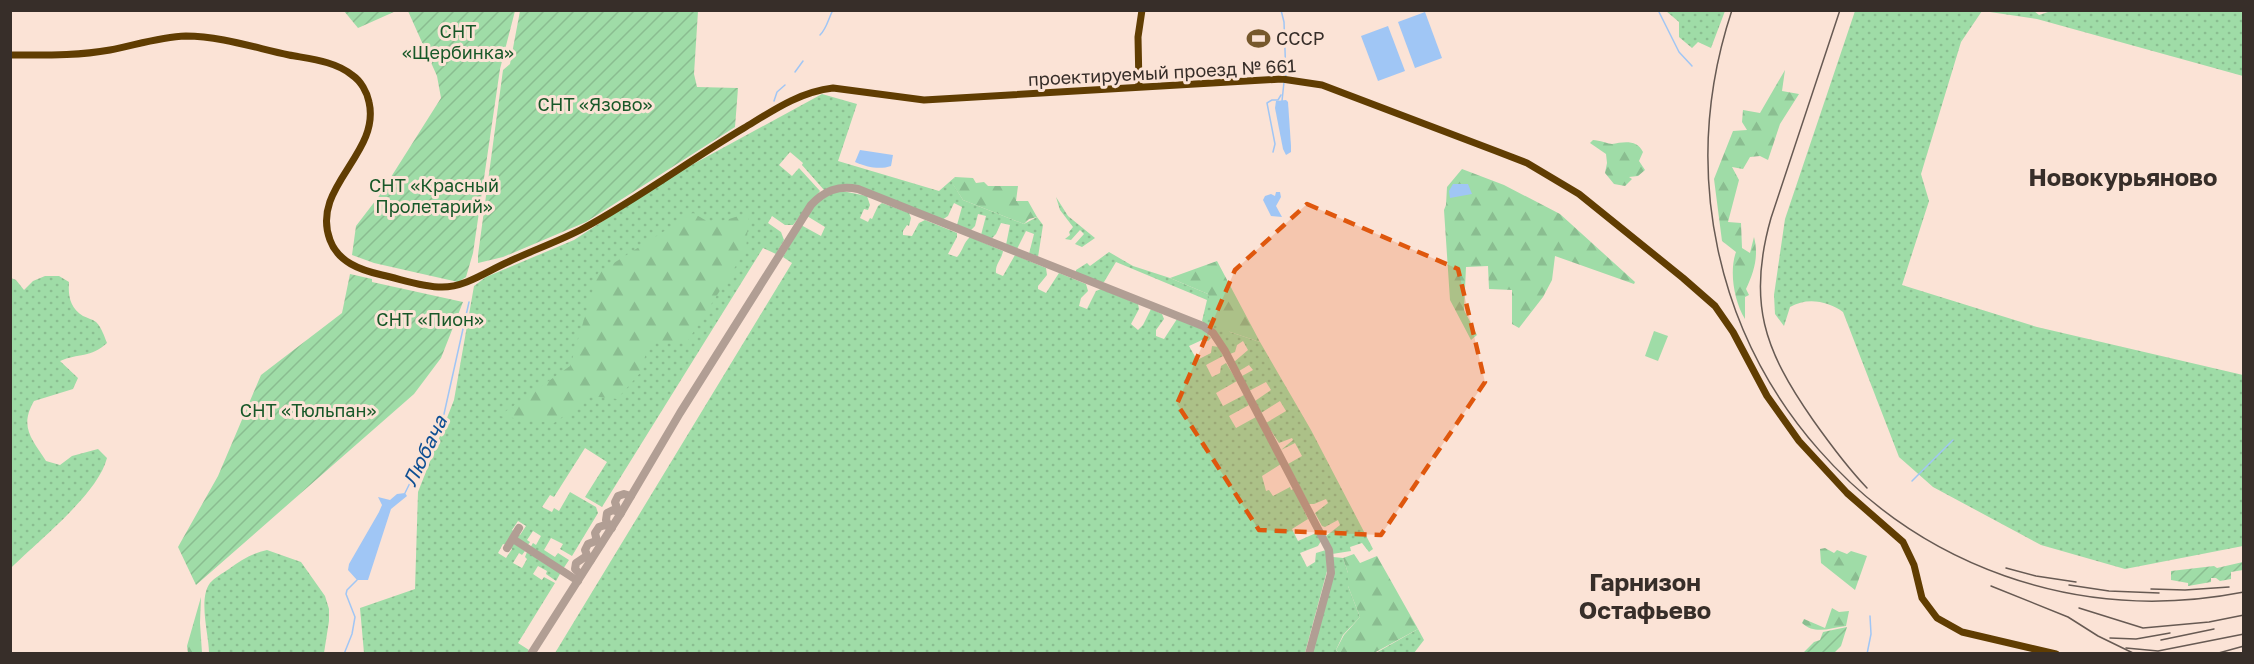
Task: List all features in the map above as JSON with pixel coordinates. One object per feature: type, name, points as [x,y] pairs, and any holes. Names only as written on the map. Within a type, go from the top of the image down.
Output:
[{"type":"main road","points":[[1139,86],[1138,37],[1142,10]]},
{"type":"main road","name":"проектируемый проезд № 661","points":[[10,55],[87,53],[166,37],[189,36],[312,60],[345,70],[354,76],[368,96],[371,121],[369,133],[327,209],[327,230],[331,242],[342,258],[355,267],[434,286],[457,285],[470,280],[583,228],[799,96],[833,88],[897,98],[935,100],[1282,79],[1308,82],[1339,91],[1527,163],[1563,184],[1613,220],[1714,306],[1733,332],[1767,396],[1799,441],[1847,493],[1903,542],[1911,556],[1922,598],[1938,618],[1962,632],[2056,654]]},
{"type":"highlighted area","points":[[1307,204],[1458,269],[1485,382],[1381,535],[1259,530],[1177,404],[1235,270]]},
{"type":"green space","points":[[2054,10],[2243,11],[2243,76],[2037,19],[1983,11],[2034,11],[2039,15]]},
{"type":"green space","name":"СНТ «Щербинка»","points":[[344,11],[396,11],[358,28]]},
{"type":"green space","name":"СНТ «Красный Пролетарий»","points":[[408,11],[515,11],[500,69],[473,253],[466,277],[458,282],[374,263],[352,255],[356,226],[379,196],[441,98],[437,76]]},
{"type":"green space","name":"СНТ «Язово»","points":[[520,11],[698,11],[694,74],[697,87],[738,88],[735,127],[586,222],[503,257],[478,263],[503,70],[510,64]]},
{"type":"green space","points":[[1666,11],[1725,11],[1711,48],[1698,42],[1692,48],[1679,37],[1679,22]]},
{"type":"green space","points":[[1855,11],[1982,11],[1961,42],[1921,174],[1929,201],[1902,285],[2037,327],[2243,375],[2243,546],[2125,569],[2041,545],[1933,487],[1899,457],[1843,312],[1824,303],[1803,302],[1790,307],[1784,326],[1775,314],[1774,295],[1785,219]]},
{"type":"green space","points":[[1785,70],[1782,91],[1799,94],[1780,124],[1768,160],[1760,156],[1750,157],[1743,169],[1732,167],[1739,180],[1728,222],[1741,223],[1742,248],[1750,253],[1754,237],[1756,251],[1755,264],[1746,289],[1749,295],[1745,297],[1745,319],[1738,304],[1734,286],[1733,268],[1736,252],[1722,241],[1714,179],[1733,131],[1747,130],[1742,122],[1743,110],[1760,113]]},
{"type":"green space","points":[[822,94],[857,104],[838,161],[939,191],[955,177],[953,184],[963,200],[1024,224],[1037,217],[1043,225],[1038,257],[1029,254],[1034,234],[1026,231],[1017,249],[1006,245],[1010,225],[1001,223],[991,239],[981,235],[986,216],[978,214],[975,226],[970,231],[957,225],[962,207],[954,203],[948,216],[942,220],[851,185],[824,190],[802,165],[803,163],[790,152],[779,165],[792,176],[799,168],[820,191],[793,225],[785,225],[772,216],[768,223],[781,232],[784,240],[776,254],[763,248],[602,507],[585,497],[607,462],[585,448],[554,497],[550,495],[542,507],[552,512],[554,508],[559,511],[570,492],[596,507],[598,513],[572,556],[560,549],[563,544],[551,538],[544,550],[555,557],[558,553],[569,560],[563,569],[530,548],[533,543],[536,545],[541,536],[533,531],[527,540],[530,542],[527,546],[515,538],[526,526],[518,521],[512,530],[515,532],[507,545],[503,544],[498,553],[506,558],[512,549],[509,547],[512,542],[525,551],[522,555],[519,553],[513,563],[522,568],[527,559],[525,557],[527,552],[561,572],[556,581],[546,574],[547,571],[538,566],[533,574],[542,580],[544,577],[555,583],[518,643],[529,650],[527,653],[364,653],[360,608],[415,589],[418,492],[454,400],[474,286],[486,277],[574,240],[675,174]]},
{"type":"green space","points":[[1593,140],[1612,144],[1629,142],[1637,145],[1643,152],[1639,161],[1645,170],[1638,176],[1629,177],[1632,179],[1625,186],[1614,184],[1605,173],[1606,154],[1590,143]]},
{"type":"green space","points":[[1462,169],[1504,185],[1560,214],[1635,282],[1634,284],[1555,256],[1552,280],[1543,297],[1519,328],[1512,324],[1512,290],[1489,289],[1488,266],[1466,267],[1464,310],[1477,335],[1471,340],[1450,300],[1444,210],[1447,187]]},
{"type":"green space","points":[[955,177],[973,178],[976,183],[984,182],[988,186],[1018,186],[1016,201],[1028,201],[1037,217],[1029,219],[1024,224],[963,200],[952,183]]},
{"type":"green space","points":[[842,191],[867,196],[870,205],[868,210],[864,209],[860,218],[868,222],[882,203],[909,213],[911,218],[909,226],[907,225],[903,231],[903,235],[912,236],[919,223],[925,220],[957,233],[948,254],[957,257],[970,237],[1003,251],[996,273],[1003,276],[1015,255],[1046,268],[1047,275],[1038,289],[1046,293],[1059,273],[1086,284],[1088,291],[1081,298],[1079,306],[1087,309],[1096,291],[1101,289],[1138,304],[1139,309],[1131,324],[1138,330],[1151,309],[1162,314],[1164,319],[1156,330],[1156,336],[1164,339],[1177,319],[1208,334],[1211,338],[1208,341],[1202,340],[1189,346],[1197,360],[1211,353],[1212,346],[1219,347],[1223,356],[1206,365],[1212,377],[1220,373],[1221,366],[1226,363],[1237,381],[1216,393],[1223,406],[1244,395],[1249,405],[1229,416],[1236,428],[1256,417],[1281,464],[1262,476],[1266,491],[1269,490],[1273,496],[1290,487],[1291,490],[1294,489],[1308,519],[1292,529],[1298,541],[1316,533],[1321,541],[1318,546],[1300,553],[1307,567],[1315,562],[1316,553],[1326,550],[1327,571],[1305,653],[555,653],[792,263],[783,257],[801,225],[821,236],[825,227],[807,216],[821,199]]},
{"type":"green space","points":[[1056,197],[1068,216],[1095,238],[1082,247],[1075,244],[1084,234],[1080,230],[1071,240],[1065,239],[1070,235],[1069,232],[1073,227],[1060,210]]},
{"type":"green space","points":[[693,213],[712,224],[749,213],[746,250],[687,342],[649,341],[641,372],[617,399],[591,396],[554,423],[499,416],[570,366],[598,273]]},
{"type":"green space","points":[[1109,252],[1133,266],[1208,294],[1230,332],[1260,342],[1311,430],[1373,549],[1369,552],[1362,543],[1350,547],[1351,551],[1332,554],[1326,536],[1340,525],[1338,520],[1325,527],[1322,526],[1315,513],[1328,503],[1326,499],[1309,504],[1288,464],[1302,456],[1295,443],[1281,450],[1293,440],[1292,438],[1279,443],[1266,423],[1286,411],[1280,401],[1261,413],[1255,401],[1271,390],[1266,382],[1249,391],[1242,376],[1253,370],[1249,365],[1239,371],[1234,362],[1248,350],[1243,341],[1237,345],[1235,352],[1230,354],[1218,335],[1202,321],[1207,300],[1116,262],[1104,282],[1076,273],[1076,270],[1087,263],[1090,266]]},
{"type":"green space","points":[[1217,261],[1260,342],[1230,332],[1214,319],[1208,294],[1170,278]]},
{"type":"green space","name":"СНТ «Тюльпан»","points":[[350,274],[372,279],[372,282],[463,302],[441,358],[414,394],[196,585],[178,547],[218,476],[261,375],[342,313]]},
{"type":"green space","points":[[45,276],[59,276],[69,282],[73,305],[83,316],[96,322],[107,343],[90,353],[60,361],[78,378],[73,389],[34,401],[28,418],[29,432],[46,461],[60,465],[72,456],[98,449],[107,458],[92,487],[80,502],[11,568],[11,278],[16,280],[24,290],[33,281]]},
{"type":"green space","points":[[1654,331],[1668,336],[1658,361],[1645,356]]},
{"type":"green space","points":[[1825,548],[1834,553],[1837,550],[1847,554],[1851,551],[1867,556],[1855,590],[1821,563],[1820,549]]},
{"type":"green space","points":[[267,550],[301,562],[325,596],[329,609],[329,621],[324,653],[209,653],[204,607],[210,583],[243,560]]},
{"type":"green space","points":[[1354,554],[1360,563],[1377,556],[1418,629],[1374,653],[1339,653],[1336,650],[1344,635],[1360,617],[1348,586],[1348,573],[1343,558]]},
{"type":"green space","points":[[1333,557],[1343,558],[1348,573],[1348,586],[1360,617],[1343,635],[1336,650],[1339,653],[1312,654],[1332,573]]},
{"type":"green space","points":[[2243,562],[2243,570],[2231,572],[2231,579],[2220,581],[2211,578],[2211,582],[2188,586],[2188,583],[2171,580],[2171,571],[2214,566],[2217,568]]},
{"type":"green space","points":[[201,597],[202,653],[188,653],[187,646]]},
{"type":"green space","points":[[1832,608],[1839,612],[1849,611],[1846,626],[1817,630],[1802,623],[1804,619],[1825,628]]},
{"type":"green space","points":[[1847,627],[1841,646],[1834,653],[1803,653],[1814,642],[1820,640],[1823,632]]},
{"type":"green space","points":[[1418,629],[1424,640],[1414,653],[1374,654]]},
{"type":"water","points":[[1425,12],[1442,58],[1415,68],[1398,22]]},
{"type":"water","points":[[1388,26],[1405,71],[1378,81],[1361,36]]},
{"type":"water","points":[[1286,100],[1291,152],[1286,155],[1275,108],[1276,101]]},
{"type":"water","points":[[860,150],[893,155],[891,166],[873,167],[855,162]]},
{"type":"water","points":[[1453,184],[1468,184],[1472,194],[1450,198],[1449,191]]},
{"type":"water","points":[[1276,192],[1280,192],[1281,197],[1276,206],[1282,217],[1271,216],[1263,200],[1265,196],[1271,194],[1275,196]]},
{"type":"water","points":[[405,493],[407,496],[391,509],[368,580],[357,580],[348,570],[349,564],[379,512],[382,505],[378,497],[390,500],[397,494]]},
{"type":"waterway","points":[[820,35],[833,10]]},
{"type":"waterway","points":[[1281,10],[1284,22],[1286,78]]},
{"type":"waterway","points":[[1658,10],[1679,52],[1692,66]]},
{"type":"waterway","points":[[795,72],[803,61]]},
{"type":"waterway","points":[[1282,101],[1284,82]]},
{"type":"waterway","points":[[774,101],[777,92],[785,85]]},
{"type":"waterway","points":[[1273,152],[1275,144],[1267,103],[1278,100],[1281,95]]},
{"type":"waterway","name":"Любача","points":[[405,493],[444,414],[469,302]]},
{"type":"waterway","points":[[1912,481],[1953,440]]},
{"type":"waterway","name":"Любача","points":[[344,654],[352,634],[355,617],[346,594],[357,580]]},
{"type":"waterway","points":[[1867,654],[1871,634],[1870,616]]},
{"type":"taxiway","points":[[531,654],[811,205],[826,193],[844,188],[858,189],[1203,326],[1213,333],[1225,351],[1329,550],[1331,573],[1309,654]]},
{"type":"taxiway","points":[[618,511],[615,502],[618,496],[624,494],[631,496]]},
{"type":"taxiway","points":[[609,526],[606,520],[607,513],[613,510],[621,513]]},
{"type":"taxiway","points":[[597,541],[595,533],[599,527],[605,525],[612,528]]},
{"type":"taxiway","points":[[507,548],[519,528]]},
{"type":"taxiway","points":[[513,539],[578,581]]},
{"type":"taxiway","points":[[588,557],[585,550],[588,544],[596,541],[601,544]]},
{"type":"taxiway","points":[[581,575],[575,569],[576,563],[585,557],[591,560]]},
{"type":"railway","points":[[1732,10],[1709,133],[1718,250],[1756,357],[1819,450],[1903,524],[2004,576],[2119,600],[2244,592]]},
{"type":"railway","points":[[1840,10],[1771,218],[1764,248],[1761,300],[1765,324],[1782,371],[1819,429],[1867,488]]},
{"type":"railway","points":[[2006,568],[2036,576],[2076,582]]},
{"type":"railway","points":[[2069,585],[2109,591],[2159,593]]},
{"type":"railway","points":[[1991,586],[2068,617],[2098,636],[2135,654]]},
{"type":"railway","points":[[2151,589],[2185,590],[2229,587]]},
{"type":"railway","points":[[2079,608],[2143,628],[2209,622],[2244,615]]},
{"type":"railway","points":[[2161,640],[2214,629]]},
{"type":"railway","points":[[2110,638],[2136,639],[2170,633]]},
{"type":"railway","points":[[2126,648],[2158,651],[2244,634]]},
{"type":"railway","points":[[2215,654],[2244,646]]},
{"type":"place","name":"СССР","points":[[1258,39]]},
{"type":"district","name":"Новокурьяново","points":[[2123,178]]},
{"type":"district","name":"Гарнизон Остафьево","points":[[1645,597]]},
{"type":"park label","name":"СНТ «Пион»","points":[[430,320]]}]
